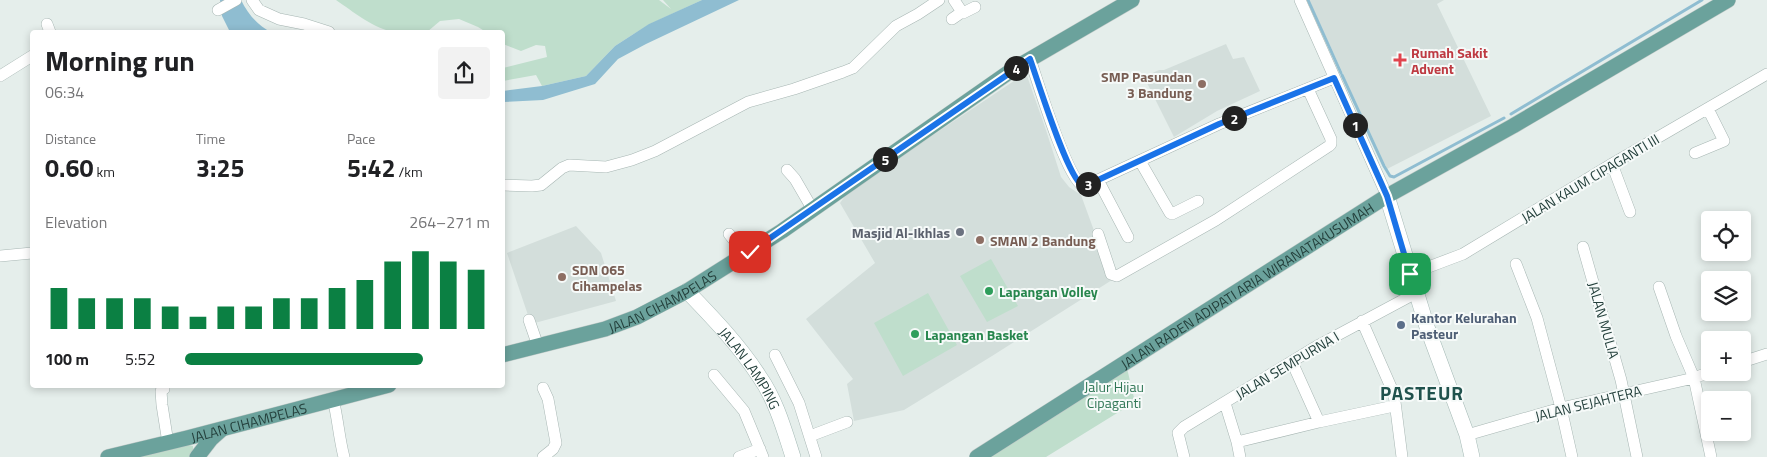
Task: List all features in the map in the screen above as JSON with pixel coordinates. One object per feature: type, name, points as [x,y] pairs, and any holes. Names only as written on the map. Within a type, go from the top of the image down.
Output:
[{"type":"main road","name":"JALAN CIHAMPELAS","points":[[505,354],[605,329],[637,317],[687,291],[746,255],[813,210],[1030,59],[1132,0]]},
{"type":"main road","name":"JALAN RADEN ADIPATI ARIA WIRANATAKUSUMAH","points":[[977,457],[1387,196],[1513,126],[1728,0]]},
{"type":"main road","name":"JALAN CIHAMPELAS","points":[[108,457],[376,388]]},
{"type":"main road","points":[[197,457],[211,439],[222,429]]},
{"type":"street","points":[[219,10],[236,0]]},
{"type":"street","points":[[252,0],[259,10],[279,19],[323,30]]},
{"type":"street","points":[[505,185],[541,185],[562,168],[569,165],[606,167],[632,160],[748,102],[794,89],[853,68],[896,26],[939,0]]},
{"type":"street","points":[[954,0],[962,12]]},
{"type":"street","points":[[1300,0],[1387,196],[1410,274],[1412,294],[1427,327],[1467,435],[1472,457]]},
{"type":"street","points":[[952,19],[975,6]]},
{"type":"street","points":[[0,76],[30,57]]},
{"type":"street","points":[[1030,59],[1068,164],[1082,185],[1098,180],[1219,124],[1334,78]]},
{"type":"street","name":"JALAN KAUM CIPAGANTI III","points":[[1410,274],[1463,254],[1612,164],[1767,74]]},
{"type":"street","points":[[1098,234],[1111,274],[1117,276],[1216,220],[1329,146],[1331,139],[1308,89]]},
{"type":"street","points":[[1695,153],[1724,141],[1708,109]]},
{"type":"street","points":[[1140,161],[1170,213],[1172,214],[1198,201]]},
{"type":"street","points":[[1612,164],[1630,212]]},
{"type":"street","points":[[787,170],[795,179],[813,210]]},
{"type":"street","points":[[1098,180],[1128,237]]},
{"type":"street","points":[[729,234],[746,255]]},
{"type":"street","name":"JALAN MULIA","points":[[1583,247],[1624,393],[1637,457]]},
{"type":"street","points":[[0,256],[30,253]]},
{"type":"street","points":[[1516,264],[1537,318],[1572,457]]},
{"type":"street","points":[[1659,287],[1676,336],[1694,378],[1711,457]]},
{"type":"street","name":"JALAN LAMPING","points":[[687,291],[717,321],[760,377],[782,423],[793,457]]},
{"type":"street","name":"JALAN SEMPURNA I","points":[[1184,457],[1178,433],[1180,430],[1319,344],[1412,294]]},
{"type":"street","points":[[529,320],[538,346]]},
{"type":"street","points":[[1362,320],[1394,394],[1394,406],[1402,457]]},
{"type":"street","points":[[1751,359],[1767,354]]},
{"type":"street","name":"JALAN LAMPING","points":[[775,355],[800,403],[816,457]]},
{"type":"street","points":[[1292,362],[1319,422]]},
{"type":"street","points":[[714,375],[744,411],[761,453],[739,457]]},
{"type":"street","name":"JALAN SEJAHTERA","points":[[1467,435],[1561,408],[1701,375]]},
{"type":"street","points":[[164,388],[161,391],[162,405],[168,443]]},
{"type":"street","points":[[543,388],[548,399],[556,443],[553,449],[543,457]]},
{"type":"street","points":[[333,399],[340,426],[339,436],[344,457]]},
{"type":"street","points":[[1225,403],[1238,442],[1240,457]]},
{"type":"street","points":[[1238,442],[1394,406]]},
{"type":"street","points":[[810,436],[847,422]]},
{"type":"shaded area","name":"Rumah Sakit Advent","points":[[1309,0],[1444,0],[1437,4],[1491,116],[1387,169]]},
{"type":"shaded area","name":"SMP Pasundan 3 Bandung","points":[[1226,44],[1233,59],[1244,57],[1260,91],[1217,111],[1174,137],[1144,77]]},
{"type":"shaded area","name":"SMAN 2 Bandung","points":[[1026,73],[1061,177],[1069,187],[1081,195],[1112,280],[904,410],[854,421],[847,384],[853,379],[806,319],[875,263],[840,203],[848,192]]},
{"type":"shaded area","name":"SDN 065 Cihampelas","points":[[576,226],[601,253],[616,301],[531,324],[507,253]]},
{"type":"green space","points":[[336,0],[659,0],[671,9],[663,0],[702,0],[650,24],[615,46],[586,76],[542,86],[536,75],[505,81],[505,68],[547,57],[545,46],[536,45],[521,51],[505,45],[505,30],[483,30],[459,19],[440,21],[429,30],[385,30],[364,19]]},
{"type":"green space","name":"Lapangan Volley","points":[[991,259],[1018,306],[987,322],[960,276]]},
{"type":"green space","name":"Lapangan Basket","points":[[928,293],[957,345],[903,376],[874,323]]},
{"type":"green space","name":"Jalur Hijau Cipaganti","points":[[1126,364],[1135,402],[1046,457],[985,457]]},
{"type":"green space","points":[[189,445],[193,446],[193,450],[189,457],[139,457]]},
{"type":"water","points":[[220,0],[241,0],[254,19],[268,30],[229,30],[222,16]]},
{"type":"water","points":[[702,0],[739,0],[618,59],[595,84],[543,100],[505,102],[505,91],[542,86],[586,76],[615,46],[649,24]]},
{"type":"waterway","points":[[1308,0],[1341,73]]},
{"type":"waterway","points":[[1511,114],[1702,0]]},
{"type":"waterway","points":[[1342,75],[1390,176],[1394,177],[1504,118]]},
{"type":"place","name":"Rumah Sakit Advent","points":[[1400,60]]},
{"type":"place","name":"SMP Pasundan 3 Bandung","points":[[1202,84]]},
{"type":"place","name":"Masjid Al-Ikhlas","points":[[960,232]]},
{"type":"place","name":"SMAN 2 Bandung","points":[[980,240]]},
{"type":"place","name":"SDN 065 Cihampelas","points":[[562,277]]},
{"type":"place","name":"Lapangan Volley","points":[[989,291]]},
{"type":"place","name":"Kantor Kelurahan Pasteur","points":[[1401,325]]},
{"type":"place","name":"Lapangan Basket","points":[[915,334]]},
{"type":"district","name":"PASTEUR","points":[[1422,392]]},
{"type":"route","points":[[750,252],[1030,59],[1068,164],[1082,185],[1092,183],[1219,124],[1334,78],[1387,196],[1410,274]]}]
